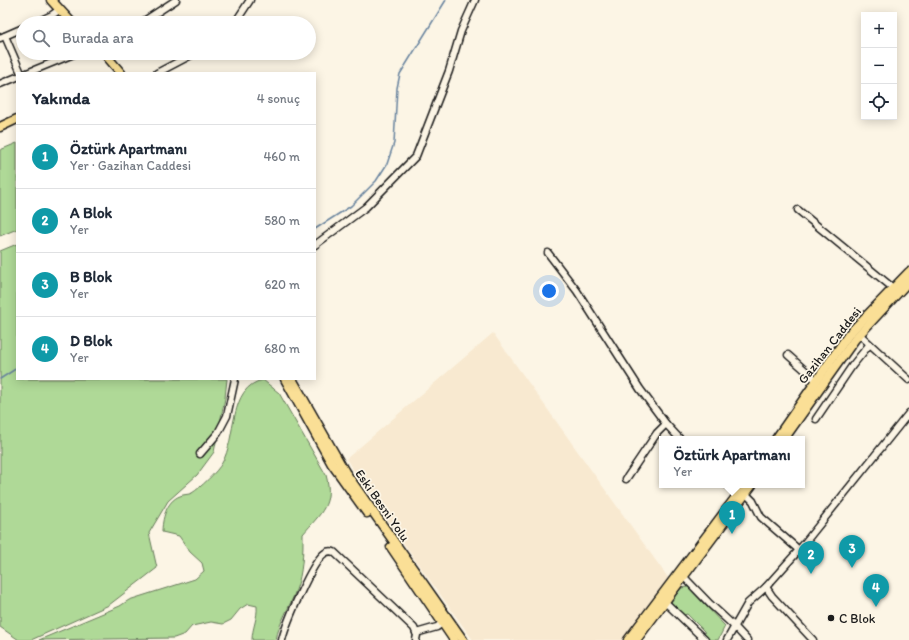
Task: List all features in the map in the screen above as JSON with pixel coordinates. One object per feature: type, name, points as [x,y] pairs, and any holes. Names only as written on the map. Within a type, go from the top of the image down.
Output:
[{"type":"main road","points":[[51,0],[66,16]]},
{"type":"main road","points":[[57,0],[72,16]]},
{"type":"main road","points":[[104,60],[117,72]]},
{"type":"main road","points":[[109,60],[117,72]]},
{"type":"main road","points":[[0,127],[16,120]]},
{"type":"main road","name":"Gazihan Caddesi","points":[[778,436],[849,334],[909,272]]},
{"type":"main road","name":"Gazihan Caddesi","points":[[786,436],[858,334],[909,281]]},
{"type":"main road","name":"Eski Besni Yolu","points":[[286,380],[339,476],[378,528],[454,640]]},
{"type":"main road","name":"Eski Besni Yolu","points":[[293,380],[344,472],[463,640]]},
{"type":"main road","points":[[636,640],[684,577],[742,494],[744,488]]},
{"type":"main road","points":[[628,640],[742,494],[749,488]]},
{"type":"street","points":[[152,16],[176,0]]},
{"type":"street","points":[[240,16],[250,0]]},
{"type":"street","points":[[316,244],[366,207],[416,156],[449,71],[461,31],[475,0]]},
{"type":"street","points":[[52,16],[60,10]]},
{"type":"street","points":[[16,31],[2,37],[20,72]]},
{"type":"street","points":[[29,72],[59,60]]},
{"type":"street","points":[[159,72],[182,60]]},
{"type":"street","points":[[0,84],[16,77]]},
{"type":"street","points":[[798,210],[893,288]]},
{"type":"street","points":[[548,253],[577,291],[640,389],[666,424],[677,436]]},
{"type":"street","points":[[858,334],[909,380]]},
{"type":"street","points":[[816,419],[852,366],[869,345]]},
{"type":"street","points":[[788,355],[816,380]]},
{"type":"street","points":[[200,454],[218,433],[227,416],[235,380]]},
{"type":"street","points":[[727,640],[750,600],[766,587],[799,550],[909,413]]},
{"type":"street","points":[[626,478],[657,433],[666,424]]},
{"type":"street","points":[[733,488],[753,501],[761,517],[799,550]]},
{"type":"street","points":[[284,639],[290,616],[315,565],[324,553],[330,551],[334,552],[409,623],[416,633],[416,640]]},
{"type":"street","points":[[684,577],[747,640]]},
{"type":"street","points":[[766,587],[772,596],[813,640]]},
{"type":"street","points":[[665,602],[705,640]]},
{"type":"street","points":[[416,633],[437,627],[442,623]]},
{"type":"shaded area","points":[[493,333],[669,579],[622,640],[473,640],[413,557],[346,459]]},
{"type":"green space","points":[[16,143],[16,229],[0,236],[0,150]]},
{"type":"green space","points":[[16,244],[16,380],[227,380],[225,398],[214,452],[197,475],[168,501],[149,533],[157,568],[109,605],[31,640],[19,640],[0,627],[0,251]]},
{"type":"green space","points":[[263,380],[279,393],[326,475],[328,485],[327,501],[324,508],[303,534],[300,576],[294,596],[277,633],[276,640],[252,640],[257,615],[257,606],[248,604],[240,609],[231,620],[223,624],[211,622],[192,626],[185,634],[174,638],[39,640],[120,606],[129,600],[195,579],[204,571],[202,563],[190,552],[179,536],[162,532],[164,517],[168,506],[175,498],[195,491],[220,467],[227,453],[235,415],[244,392],[252,385]]},
{"type":"green space","points":[[688,587],[725,626],[718,640],[709,640],[705,636],[704,631],[687,614],[684,615],[671,602],[681,588]]},
{"type":"waterway","points":[[316,228],[351,206],[376,181],[387,164],[394,143],[397,88],[400,74],[446,0]]},
{"type":"waterway","points":[[0,379],[16,369]]},
{"type":"place","name":"Öztürk Apartmanı","points":[[732,534]]},
{"type":"place","name":"B Blok","points":[[852,568]]},
{"type":"place","name":"A Blok","points":[[811,574]]},
{"type":"place","name":"D Blok","points":[[876,607]]},
{"type":"place","name":"C Blok","points":[[831,618]]}]
